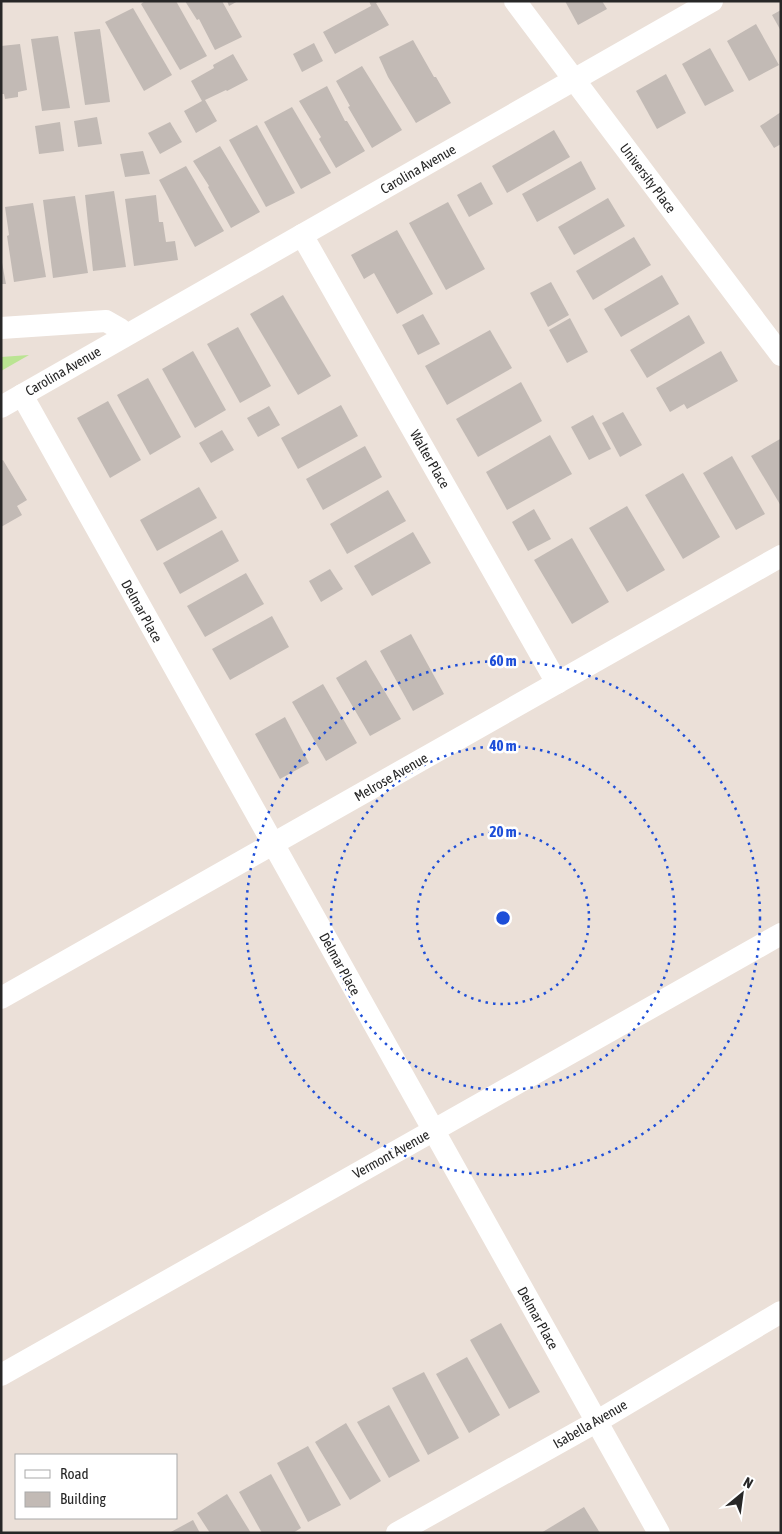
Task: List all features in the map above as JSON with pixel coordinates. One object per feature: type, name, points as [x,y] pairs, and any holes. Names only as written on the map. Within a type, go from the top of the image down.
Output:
[{"type":"street","name":"University Place","points":[[515,1],[781,355]]},
{"type":"street","name":"Carolina Avenue","points":[[1,406],[712,1]]},
{"type":"street","name":"Walter Place","points":[[302,235],[558,683]]},
{"type":"street","points":[[1,328],[106,321],[120,329],[124,336]]},
{"type":"street","name":"Delmar Place","points":[[22,395],[596,1422],[660,1533]]},
{"type":"street","name":"Melrose Avenue","points":[[1,998],[781,556]]},
{"type":"street","name":"Vermont Avenue","points":[[1,1375],[781,934]]},
{"type":"street","name":"Isabella Avenue","points":[[398,1533],[596,1422],[781,1312]]},
{"type":"green space","points":[[29,355],[1,371],[1,357]]},
{"type":"building","points":[[145,1],[176,1],[207,56],[180,70],[141,4]]},
{"type":"building","points":[[185,1],[222,1],[242,37],[215,50],[199,19],[197,20]]},
{"type":"building","points":[[227,1],[238,1],[229,6]]},
{"type":"building","points":[[369,1],[380,1],[376,3],[389,25],[335,54],[323,32],[371,6]]},
{"type":"building","points":[[565,1],[602,1],[607,9],[578,25]]},
{"type":"building","points":[[133,8],[172,75],[144,91],[105,22]]},
{"type":"building","points":[[781,10],[781,31],[772,15]]},
{"type":"building","points":[[756,24],[779,65],[749,81],[727,41]]},
{"type":"building","points":[[100,29],[110,102],[85,105],[74,32]]},
{"type":"building","points":[[58,36],[70,108],[42,111],[31,39]]},
{"type":"building","points":[[413,40],[451,103],[416,123],[388,77],[379,57]]},
{"type":"building","points":[[314,43],[323,61],[302,72],[293,54]]},
{"type":"building","points":[[20,44],[27,90],[18,92],[18,97],[5,99],[4,94],[1,94],[1,46]]},
{"type":"building","points":[[710,48],[734,91],[705,106],[682,64]]},
{"type":"building","points":[[233,54],[248,80],[205,100],[217,121],[196,133],[184,111],[202,101],[191,81],[214,68],[213,65]]},
{"type":"building","points":[[362,66],[402,130],[372,148],[348,107],[350,106],[336,81]]},
{"type":"building","points":[[666,74],[686,113],[657,129],[636,91]]},
{"type":"building","points":[[327,86],[345,121],[347,121],[365,151],[336,168],[319,139],[321,137],[299,101]]},
{"type":"building","points":[[292,107],[331,173],[301,189],[264,122]]},
{"type":"building","points":[[781,112],[781,144],[774,148],[760,126]]},
{"type":"building","points":[[97,117],[102,144],[78,147],[74,121]]},
{"type":"building","points":[[60,122],[64,151],[39,154],[35,126]]},
{"type":"building","points":[[170,122],[182,142],[160,154],[148,133]]},
{"type":"building","points":[[257,125],[295,193],[266,207],[229,140]]},
{"type":"building","points":[[554,130],[570,157],[507,193],[492,166]]},
{"type":"building","points":[[220,146],[260,212],[231,228],[209,186],[193,161]]},
{"type":"building","points":[[143,151],[150,174],[125,177],[120,154]]},
{"type":"building","points":[[581,161],[596,189],[537,222],[522,194]]},
{"type":"building","points":[[186,166],[224,231],[195,247],[159,180]]},
{"type":"building","points":[[481,182],[493,204],[469,217],[457,195]]},
{"type":"building","points":[[114,191],[126,267],[93,271],[85,195]]},
{"type":"building","points":[[156,195],[159,222],[163,222],[166,242],[175,241],[178,260],[134,266],[125,199]]},
{"type":"building","points":[[75,196],[88,273],[53,278],[43,200]]},
{"type":"building","points":[[608,198],[625,226],[574,255],[558,227]]},
{"type":"building","points":[[448,202],[485,269],[446,290],[409,223]]},
{"type":"building","points":[[33,203],[46,277],[14,282],[5,207]]},
{"type":"building","points":[[397,230],[433,294],[397,314],[374,273],[364,279],[351,255]]},
{"type":"building","points":[[634,237],[651,265],[593,300],[576,271]]},
{"type":"building","points":[[1,257],[6,284],[1,284]]},
{"type":"building","points":[[662,275],[679,304],[621,337],[604,309]]},
{"type":"building","points":[[551,282],[569,315],[548,327],[530,293]]},
{"type":"building","points":[[283,295],[331,376],[298,395],[250,314]]},
{"type":"building","points":[[423,314],[440,344],[418,355],[402,325]]},
{"type":"building","points":[[689,315],[705,343],[647,378],[630,350]]},
{"type":"building","points":[[570,318],[588,352],[567,363],[549,330]]},
{"type":"building","points":[[238,327],[271,386],[240,403],[207,344]]},
{"type":"building","points":[[490,330],[512,368],[447,405],[425,366]]},
{"type":"building","points":[[193,351],[226,410],[195,428],[162,369]]},
{"type":"building","points":[[721,351],[738,381],[687,409],[684,404],[670,412],[656,388]]},
{"type":"building","points":[[148,378],[181,437],[150,455],[117,395]]},
{"type":"building","points":[[521,382],[542,421],[478,457],[456,419]]},
{"type":"building","points":[[108,401],[141,460],[110,478],[77,418]]},
{"type":"building","points":[[341,405],[358,436],[298,469],[281,438]]},
{"type":"building","points":[[269,406],[280,425],[258,437],[247,418]]},
{"type":"building","points":[[623,412],[642,445],[620,457],[602,423]]},
{"type":"building","points":[[593,415],[611,449],[589,460],[571,427]]},
{"type":"building","points":[[222,430],[234,450],[211,463],[199,443]]},
{"type":"building","points":[[550,435],[572,474],[507,510],[486,472]]},
{"type":"building","points":[[780,439],[781,441],[781,506],[751,456]]},
{"type":"building","points":[[365,446],[382,477],[323,510],[306,479]]},
{"type":"building","points":[[732,456],[765,514],[736,530],[703,473]]},
{"type":"building","points":[[3,460],[27,500],[17,506],[22,515],[1,527],[1,461]]},
{"type":"building","points":[[683,473],[720,537],[683,559],[645,495]]},
{"type":"building","points":[[199,487],[217,518],[157,551],[140,520]]},
{"type":"building","points":[[388,490],[406,521],[347,554],[330,524]]},
{"type":"building","points":[[627,506],[665,570],[627,592],[589,528]]},
{"type":"building","points":[[534,509],[551,539],[528,551],[512,522]]},
{"type":"building","points":[[222,530],[239,561],[180,594],[163,563]]},
{"type":"building","points":[[413,532],[431,563],[372,596],[354,566]]},
{"type":"building","points":[[572,538],[609,602],[572,624],[534,560]]},
{"type":"building","points":[[330,569],[343,589],[321,602],[309,581]]},
{"type":"building","points":[[246,573],[264,604],[205,637],[187,606]]},
{"type":"building","points":[[272,616],[289,647],[230,680],[212,649]]},
{"type":"building","points":[[411,634],[444,694],[413,711],[380,651]]},
{"type":"building","points":[[366,660],[401,719],[370,736],[336,678]]},
{"type":"building","points":[[323,684],[357,743],[326,761],[292,702]]},
{"type":"building","points":[[285,717],[309,763],[280,779],[255,734]]},
{"type":"building","points":[[501,1323],[540,1392],[509,1409],[470,1340]]},
{"type":"building","points":[[467,1357],[500,1415],[469,1433],[436,1374]]},
{"type":"building","points":[[424,1372],[459,1438],[428,1455],[392,1388]]},
{"type":"building","points":[[389,1405],[420,1461],[389,1478],[357,1422]]},
{"type":"building","points":[[346,1423],[381,1481],[350,1500],[315,1442]]},
{"type":"building","points":[[308,1446],[341,1505],[308,1522],[277,1463]]},
{"type":"building","points":[[271,1474],[301,1528],[293,1533],[262,1533],[239,1492]]},
{"type":"building","points":[[227,1494],[251,1533],[210,1533],[197,1513]]},
{"type":"building","points":[[584,1507],[600,1533],[541,1533]]},
{"type":"building","points":[[193,1520],[200,1533],[169,1533]]}]
